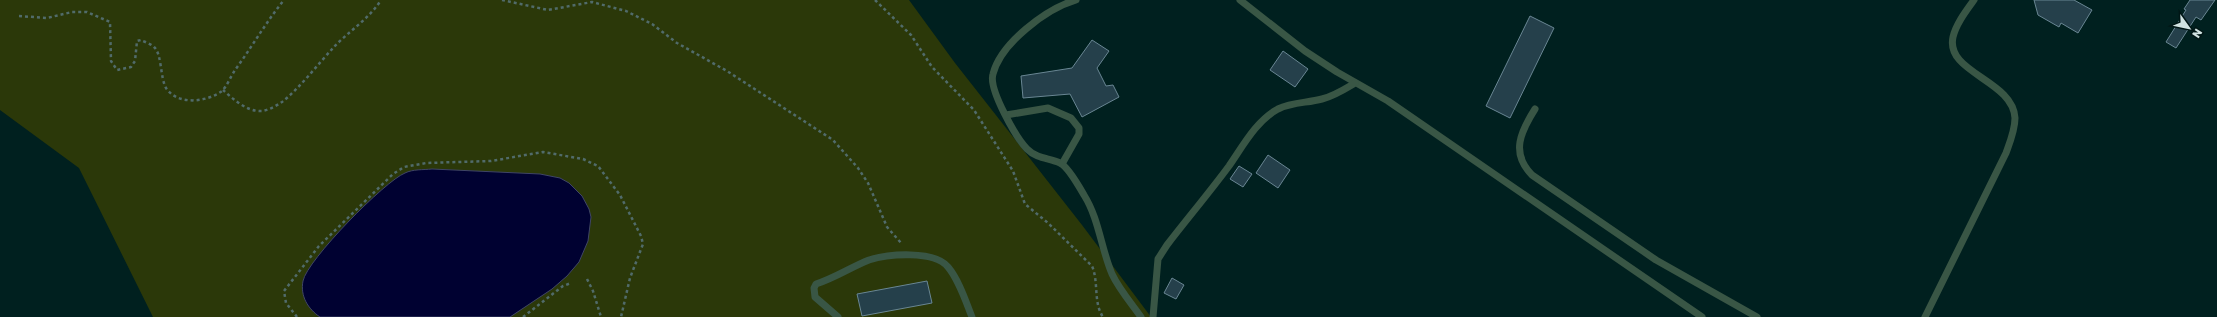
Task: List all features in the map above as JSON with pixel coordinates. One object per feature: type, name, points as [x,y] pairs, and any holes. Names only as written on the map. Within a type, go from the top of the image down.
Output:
[{"type":"lane","points":[[1076,0],[1069,2],[1037,22],[1018,36],[1002,53],[992,75],[994,93],[1027,149],[1036,156],[1062,164],[1084,195],[1095,218],[1112,275],[1141,317]]},
{"type":"lane","points":[[1240,0],[1305,51],[1355,83],[1388,101],[1702,317]]},
{"type":"lane","points":[[1924,317],[2006,153],[2013,132],[2015,118],[2012,107],[2003,94],[1960,63],[1954,51],[1952,38],[1960,21],[1974,0]]},
{"type":"lane","points":[[1153,317],[1158,259],[1167,245],[1229,165],[1245,141],[1266,118],[1278,110],[1291,104],[1322,99],[1338,93],[1355,83]]},
{"type":"lane","points":[[1006,115],[1026,110],[1048,108],[1071,118],[1079,128],[1079,134],[1062,164]]},
{"type":"lane","points":[[1535,109],[1524,126],[1519,141],[1519,154],[1525,169],[1656,260],[1757,317]]},
{"type":"lane","points":[[838,317],[815,297],[814,288],[816,284],[834,278],[871,260],[913,255],[934,258],[949,268],[972,317]]},
{"type":"path","points":[[20,16],[47,18],[72,12],[87,12],[110,22],[111,61],[117,70],[131,67],[135,61],[137,42],[141,40],[154,47],[157,51],[161,75],[166,88],[180,99],[188,101],[202,99],[223,90],[254,46],[267,22],[284,0]]},
{"type":"path","points":[[223,90],[233,99],[253,110],[264,111],[276,106],[289,95],[335,45],[368,16],[381,0]]},
{"type":"path","points":[[502,0],[548,10],[592,2],[626,11],[652,24],[677,43],[727,71],[819,131],[840,147],[858,168],[868,183],[892,234],[913,255]]},
{"type":"path","points":[[875,0],[911,35],[932,67],[974,110],[1013,171],[1024,204],[1048,223],[1092,266],[1096,275],[1098,304],[1103,317]]},
{"type":"path","points":[[297,317],[286,303],[284,291],[291,280],[319,246],[347,217],[374,190],[404,167],[444,162],[491,161],[543,152],[583,159],[598,166],[620,195],[641,236],[642,248],[630,278],[621,317]]},
{"type":"path","points":[[587,279],[593,291],[600,317]]},
{"type":"path","points":[[523,317],[563,286],[571,283]]},
{"type":"green space","points":[[0,0],[909,0],[955,63],[1082,225],[1151,317],[153,317],[79,168],[0,110]]},
{"type":"shaded area","points":[[432,169],[540,174],[560,178],[569,183],[582,196],[589,209],[591,217],[588,241],[579,262],[567,276],[552,289],[510,317],[320,317],[316,314],[306,302],[302,287],[308,271],[318,256],[365,205],[395,179],[411,171]]},
{"type":"building","points":[[2034,0],[2074,0],[2092,10],[2078,33],[2061,23],[2059,27],[2038,15]]},
{"type":"building","points":[[2190,0],[2215,0],[2201,20],[2196,17],[2176,48],[2166,42],[2186,10],[2184,9]]},
{"type":"building","points":[[1530,16],[1554,28],[1510,118],[1486,106]]},
{"type":"building","points":[[1092,40],[1109,51],[1097,68],[1106,86],[1113,85],[1119,97],[1082,117],[1070,94],[1023,98],[1021,76],[1072,68]]},
{"type":"building","points":[[1283,51],[1308,69],[1295,87],[1270,70]]},
{"type":"building","points":[[1268,155],[1290,170],[1278,188],[1256,173]]},
{"type":"building","points":[[1239,166],[1252,174],[1243,187],[1230,179]]},
{"type":"building","points":[[1172,278],[1184,285],[1176,299],[1164,293]]},
{"type":"building","points":[[927,281],[932,303],[862,316],[857,294]]}]
